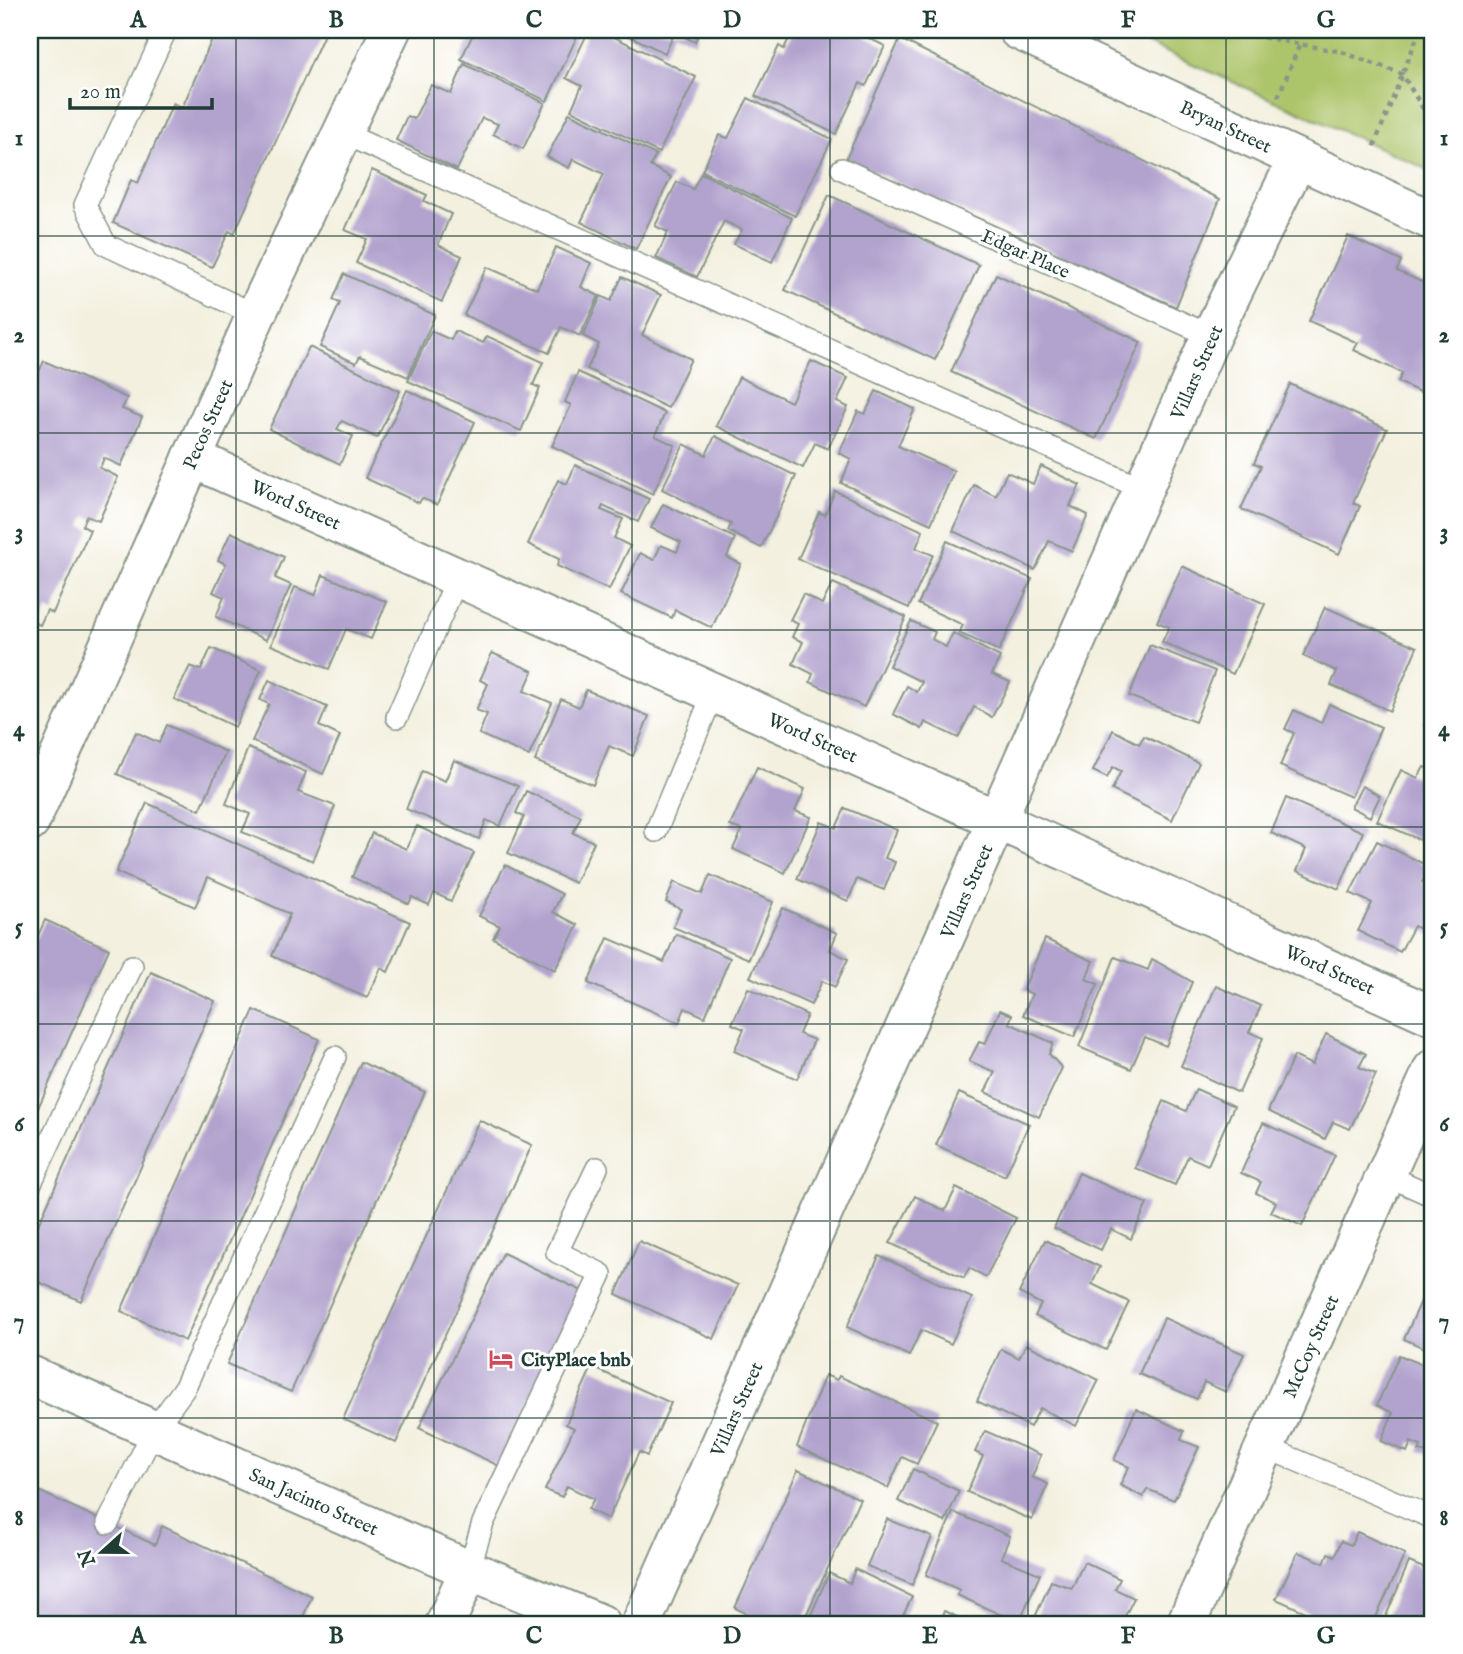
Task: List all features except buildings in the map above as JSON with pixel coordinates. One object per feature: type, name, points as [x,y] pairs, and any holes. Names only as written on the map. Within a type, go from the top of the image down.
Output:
[{"type":"street","name":"Pecos Street","points":[[30,822],[256,315],[391,30]]},
{"type":"street","name":"Bryan Street","points":[[1018,30],[1433,221]]},
{"type":"street","name":"Villars Street","points":[[641,1624],[1211,336],[1297,160]]},
{"type":"street","name":"Word Street","points":[[192,457],[1433,1016]]},
{"type":"street","name":"McCoy Street","points":[[1186,1624],[1433,1069]]},
{"type":"street","name":"San Jacinto Street","points":[[30,1375],[470,1570],[601,1624]]},
{"type":"street","points":[[444,1624],[470,1570]]},
{"type":"lane","points":[[166,30],[85,205],[106,245],[256,315]]},
{"type":"lane","points":[[342,133],[1143,489]]},
{"type":"lane","name":"Edgar Place","points":[[842,169],[1211,336]]},
{"type":"lane","points":[[397,717],[458,577]]},
{"type":"lane","points":[[656,831],[714,692]]},
{"type":"lane","points":[[30,1185],[132,965]]},
{"type":"lane","points":[[108,1523],[154,1430],[184,1389],[335,1057]]},
{"type":"lane","points":[[470,1570],[483,1523],[601,1274],[557,1252],[597,1168]]},
{"type":"lane","points":[[1386,1175],[1433,1196]]},
{"type":"lane","points":[[1265,1447],[1433,1518]]},
{"type":"path","points":[[1224,30],[1342,52],[1402,74],[1433,125]]},
{"type":"path","points":[[1374,148],[1420,30]]},
{"type":"path","points":[[1278,97],[1300,44]]},
{"type":"green space","points":[[1117,30],[1433,30],[1433,172]]},
{"type":"place","name":"CityPlace bnb","points":[[501,1359]]}]
